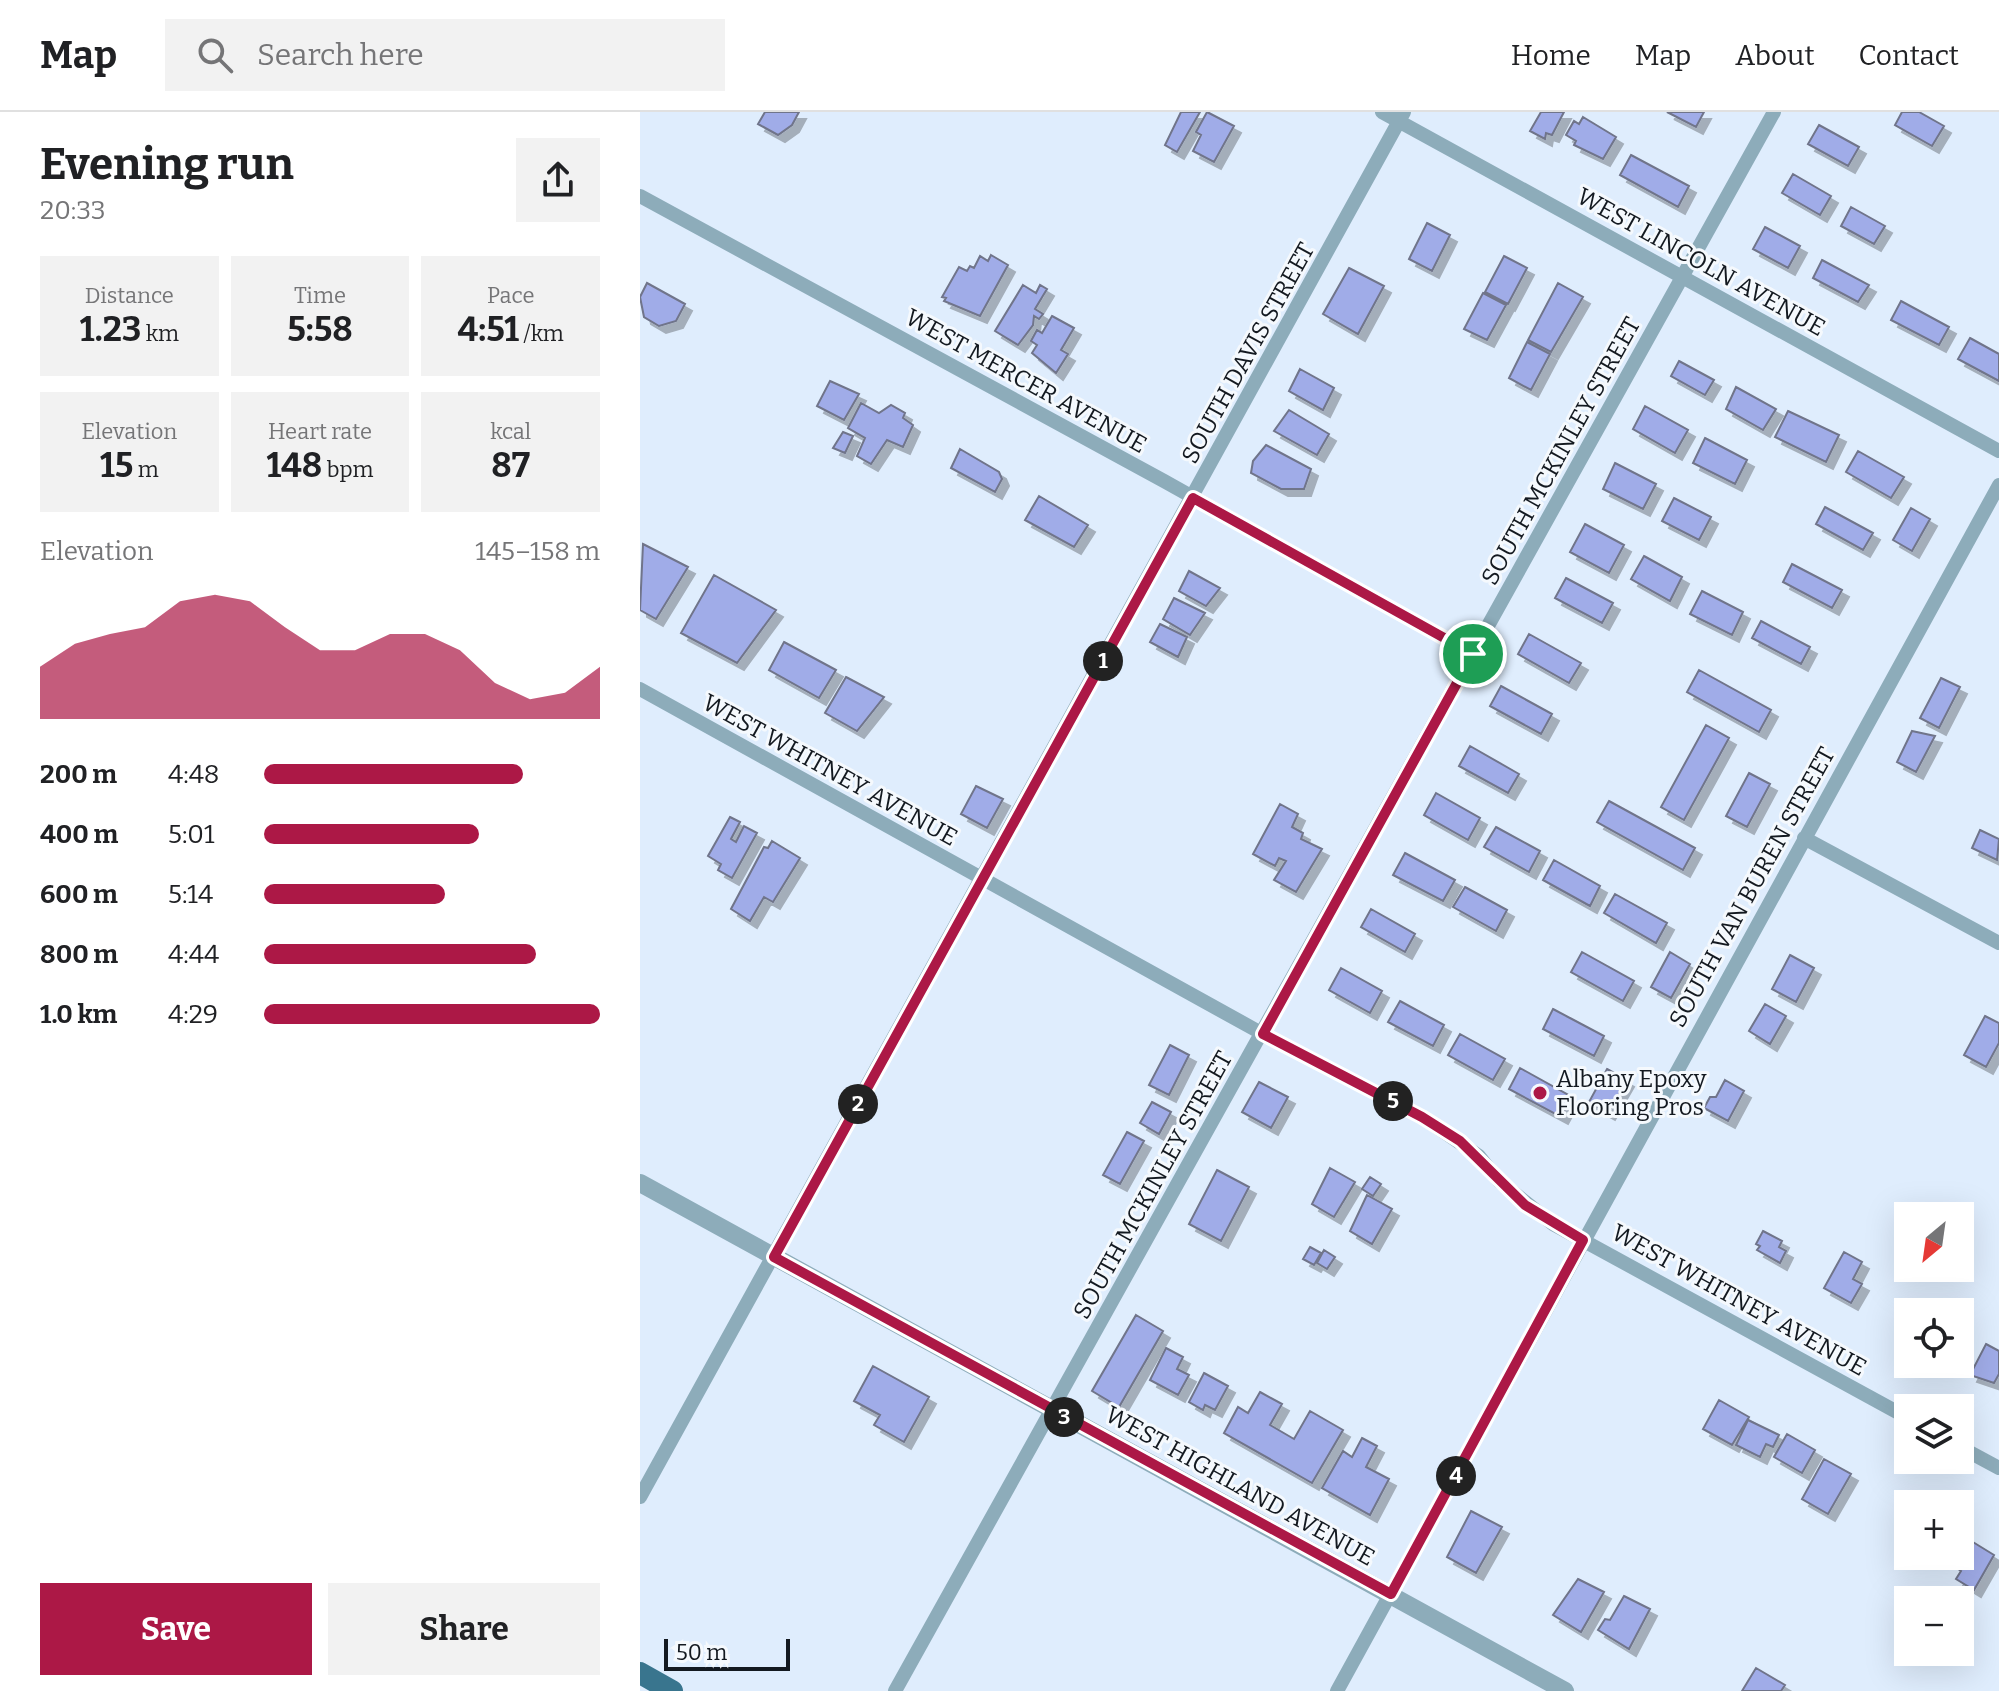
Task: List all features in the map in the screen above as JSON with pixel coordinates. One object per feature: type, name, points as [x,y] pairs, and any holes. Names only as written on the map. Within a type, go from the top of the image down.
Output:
[{"type":"main road","points":[[640,1673],[672,1691]]},
{"type":"street","name":"WEST LINCOLN AVENUE","points":[[1382,112],[1402,117],[1999,451]]},
{"type":"street","name":"SOUTH MCKINLEY STREET","points":[[895,1691],[1774,112]]},
{"type":"street","name":"SOUTH DAVIS STREET","points":[[640,1497],[1402,117]]},
{"type":"street","name":"WEST MERCER AVENUE","points":[[640,196],[1473,654]]},
{"type":"street","name":"SOUTH VAN BUREN STREET","points":[[1337,1691],[1999,485]]},
{"type":"street","name":"WEST WHITNEY AVENUE","points":[[640,689],[1263,1034],[1422,1117],[1460,1141],[1525,1205],[1894,1410]]},
{"type":"street","points":[[1804,838],[1999,943]]},
{"type":"street","name":"WEST HIGHLAND AVENUE","points":[[640,1183],[1565,1691]]},
{"type":"street","points":[[1974,1455],[1999,1468]]},
{"type":"building","points":[[765,112],[799,112],[792,125],[778,135],[758,124]]},
{"type":"building","points":[[1181,112],[1200,112],[1177,152],[1165,145]]},
{"type":"building","points":[[1207,112],[1234,126],[1214,162],[1193,151],[1201,135],[1196,132]]},
{"type":"building","points":[[1541,112],[1564,112],[1552,135],[1546,133],[1545,139],[1530,131]]},
{"type":"building","points":[[1667,112],[1704,112],[1696,127]]},
{"type":"building","points":[[1902,112],[1919,112],[1944,126],[1932,146],[1895,125]]},
{"type":"building","points":[[1583,117],[1616,137],[1603,159],[1574,145],[1576,141],[1566,135],[1574,121],[1579,124]]},
{"type":"building","points":[[1819,125],[1859,147],[1848,166],[1808,144]]},
{"type":"building","points":[[1631,155],[1689,186],[1678,207],[1620,175]]},
{"type":"building","points":[[1793,174],[1831,196],[1820,215],[1782,193]]},
{"type":"building","points":[[1851,207],[1885,226],[1874,244],[1841,226]]},
{"type":"building","points":[[1427,223],[1450,235],[1432,271],[1409,259]]},
{"type":"building","points":[[1765,227],[1800,246],[1788,268],[1753,249]]},
{"type":"building","points":[[991,255],[1008,265],[980,316],[944,301],[946,298],[942,297],[959,267],[967,271],[970,266],[974,268],[980,256],[988,261]]},
{"type":"building","points":[[1504,256],[1527,268],[1508,304],[1485,292]]},
{"type":"building","points":[[1822,260],[1869,285],[1858,302],[1813,278]]},
{"type":"building","points":[[1349,268],[1384,286],[1358,334],[1323,314]]},
{"type":"building","points":[[647,283],[685,304],[676,321],[659,326],[644,317],[640,297]]},
{"type":"building","points":[[1558,283],[1583,297],[1551,352],[1528,340]]},
{"type":"building","points":[[1023,285],[1036,293],[1040,285],[1047,289],[1035,309],[1043,314],[1039,319],[1034,316],[1033,325],[1018,345],[995,331]]},
{"type":"building","points":[[1483,293],[1506,305],[1487,340],[1464,329]]},
{"type":"building","points":[[1901,301],[1949,327],[1939,345],[1891,320]]},
{"type":"building","points":[[1052,316],[1074,328],[1061,350],[1068,354],[1056,373],[1032,353],[1037,345],[1031,341],[1037,330],[1042,333]]},
{"type":"building","points":[[1970,338],[1999,354],[1999,381],[1958,359]]},
{"type":"building","points":[[1527,342],[1550,354],[1531,390],[1509,378]]},
{"type":"building","points":[[1679,361],[1714,380],[1705,395],[1671,376]]},
{"type":"building","points":[[1300,369],[1334,388],[1323,410],[1289,391]]},
{"type":"building","points":[[830,381],[859,394],[844,420],[817,406]]},
{"type":"building","points":[[1736,387],[1776,409],[1763,430],[1726,409]]},
{"type":"building","points":[[861,403],[879,413],[891,405],[905,413],[903,418],[913,425],[903,447],[887,440],[871,464],[857,456],[865,438],[848,428]]},
{"type":"building","points":[[1645,406],[1688,430],[1675,453],[1633,429]]},
{"type":"building","points":[[1289,410],[1329,434],[1317,455],[1274,431]]},
{"type":"building","points":[[1788,411],[1839,435],[1826,462],[1775,437]]},
{"type":"building","points":[[843,432],[853,436],[845,453],[833,448]]},
{"type":"building","points":[[1705,438],[1747,460],[1735,484],[1693,463]]},
{"type":"building","points":[[1266,445],[1311,469],[1304,489],[1281,489],[1251,473],[1253,461]]},
{"type":"building","points":[[960,449],[999,472],[1002,479],[995,492],[951,468]]},
{"type":"building","points":[[1858,451],[1904,477],[1891,498],[1846,472]]},
{"type":"building","points":[[1615,463],[1656,484],[1643,509],[1603,489]]},
{"type":"building","points":[[1039,496],[1088,525],[1074,547],[1025,520]]},
{"type":"building","points":[[1674,498],[1711,517],[1699,540],[1662,521]]},
{"type":"building","points":[[1825,507],[1873,533],[1863,550],[1816,524]]},
{"type":"building","points":[[1911,508],[1930,519],[1912,551],[1893,540]]},
{"type":"building","points":[[1585,524],[1624,545],[1609,573],[1570,552]]},
{"type":"building","points":[[643,544],[688,567],[656,619],[640,610]]},
{"type":"building","points":[[1644,556],[1682,577],[1670,601],[1631,579]]},
{"type":"building","points":[[1792,564],[1842,590],[1832,608],[1783,582]]},
{"type":"building","points":[[1189,571],[1220,588],[1206,606],[1179,591]]},
{"type":"building","points":[[714,575],[776,610],[737,663],[681,633]]},
{"type":"building","points":[[1566,578],[1613,603],[1602,623],[1555,598]]},
{"type":"building","points":[[1702,591],[1743,612],[1732,635],[1690,614]]},
{"type":"building","points":[[1174,598],[1205,613],[1190,635],[1163,619]]},
{"type":"building","points":[[1761,621],[1810,647],[1801,664],[1752,638]]},
{"type":"building","points":[[1160,624],[1187,637],[1178,657],[1150,642]]},
{"type":"building","points":[[1529,634],[1581,663],[1569,683],[1518,654]]},
{"type":"building","points":[[784,642],[836,670],[819,698],[769,670]]},
{"type":"building","points":[[1699,670],[1771,710],[1759,732],[1687,692]]},
{"type":"building","points":[[846,677],[884,697],[857,731],[825,713]]},
{"type":"building","points":[[1941,678],[1960,687],[1939,728],[1920,718]]},
{"type":"building","points":[[1501,686],[1552,714],[1541,734],[1490,706]]},
{"type":"building","points":[[1706,725],[1729,738],[1684,820],[1661,807]]},
{"type":"building","points":[[1912,731],[1935,736],[1916,772],[1897,762]]},
{"type":"building","points":[[1470,746],[1519,774],[1508,793],[1459,766]]},
{"type":"building","points":[[1749,773],[1770,784],[1747,827],[1726,816]]},
{"type":"building","points":[[976,786],[1003,799],[987,828],[961,814]]},
{"type":"building","points":[[1436,793],[1480,818],[1468,840],[1424,815]]},
{"type":"building","points":[[1609,801],[1695,848],[1683,870],[1597,822]]},
{"type":"building","points":[[1280,804],[1298,814],[1292,827],[1303,833],[1301,839],[1322,849],[1296,892],[1274,880],[1286,861],[1279,858],[1275,866],[1253,854]]},
{"type":"building","points":[[730,817],[740,822],[731,839],[736,842],[744,826],[757,833],[732,878],[718,870],[721,864],[708,856]]},
{"type":"building","points":[[1496,827],[1540,851],[1529,872],[1484,847]]},
{"type":"building","points":[[1980,830],[1999,839],[1997,860],[1972,848]]},
{"type":"building","points":[[772,841],[800,858],[773,902],[764,897],[750,921],[731,909],[764,847],[768,848]]},
{"type":"building","points":[[1405,853],[1455,880],[1443,901],[1393,875]]},
{"type":"building","points":[[1554,860],[1600,886],[1590,906],[1543,880]]},
{"type":"building","points":[[1465,887],[1507,910],[1496,931],[1453,907]]},
{"type":"building","points":[[1615,894],[1667,923],[1656,943],[1604,913]]},
{"type":"building","points":[[1371,909],[1415,934],[1405,952],[1361,927]]},
{"type":"building","points":[[1582,952],[1634,981],[1623,1001],[1571,972]]},
{"type":"building","points":[[1670,952],[1690,964],[1671,998],[1651,987]]},
{"type":"building","points":[[1790,955],[1814,968],[1796,1002],[1772,989]]},
{"type":"building","points":[[1341,968],[1382,991],[1370,1013],[1329,990]]},
{"type":"building","points":[[1400,1001],[1444,1025],[1433,1046],[1388,1022]]},
{"type":"building","points":[[1765,1004],[1786,1016],[1770,1044],[1749,1031]]},
{"type":"building","points":[[1553,1009],[1604,1036],[1594,1056],[1543,1029]]},
{"type":"building","points":[[1985,1016],[1999,1023],[1999,1043],[1986,1067],[1964,1055]]},
{"type":"building","points":[[1460,1034],[1505,1059],[1493,1080],[1448,1055]]},
{"type":"building","points":[[1170,1045],[1189,1055],[1169,1095],[1149,1085]]},
{"type":"building","name":"Albany Epoxy Flooring Pros","points":[[1520,1068],[1572,1097],[1561,1117],[1509,1089]]},
{"type":"building","points":[[1607,1069],[1627,1080],[1608,1113],[1589,1102]]},
{"type":"building","points":[[1725,1080],[1744,1091],[1728,1121],[1704,1108],[1710,1097],[1716,1097]]},
{"type":"building","points":[[1259,1082],[1288,1097],[1271,1128],[1242,1112]]},
{"type":"building","points":[[1152,1102],[1171,1112],[1159,1134],[1140,1123]]},
{"type":"building","points":[[1127,1132],[1144,1141],[1120,1184],[1103,1175]]},
{"type":"building","points":[[1330,1168],[1355,1182],[1334,1217],[1312,1204]]},
{"type":"building","points":[[1217,1170],[1249,1187],[1221,1241],[1189,1224]]},
{"type":"building","points":[[1370,1177],[1381,1184],[1373,1196],[1362,1189]]},
{"type":"building","points":[[1367,1195],[1392,1209],[1372,1244],[1350,1231]]},
{"type":"building","points":[[1763,1231],[1782,1241],[1779,1247],[1786,1251],[1780,1263],[1757,1250],[1760,1246],[1756,1244]]},
{"type":"building","points":[[1310,1247],[1321,1253],[1314,1265],[1303,1259]]},
{"type":"building","points":[[1324,1250],[1335,1257],[1327,1269],[1317,1263]]},
{"type":"building","points":[[1844,1252],[1862,1262],[1853,1279],[1862,1284],[1851,1303],[1824,1288]]},
{"type":"building","points":[[1136,1315],[1163,1331],[1119,1407],[1092,1391]]},
{"type":"building","points":[[1986,1344],[1999,1351],[1999,1374],[1994,1383],[1974,1376],[1974,1367]]},
{"type":"building","points":[[1166,1348],[1183,1357],[1177,1369],[1189,1375],[1178,1395],[1150,1380]]},
{"type":"building","points":[[873,1366],[929,1397],[904,1442],[874,1425],[880,1415],[854,1401]]},
{"type":"building","points":[[1204,1373],[1228,1386],[1215,1410],[1205,1405],[1203,1410],[1189,1402]]},
{"type":"building","points":[[1260,1392],[1282,1404],[1270,1425],[1294,1439],[1310,1411],[1343,1430],[1312,1483],[1224,1433],[1238,1407],[1248,1413]]},
{"type":"building","points":[[1719,1400],[1749,1417],[1732,1445],[1703,1429]]},
{"type":"building","points":[[1748,1420],[1779,1435],[1773,1447],[1766,1444],[1760,1457],[1736,1445]]},
{"type":"building","points":[[1787,1434],[1815,1450],[1802,1473],[1774,1457]]},
{"type":"building","points":[[1362,1438],[1377,1446],[1366,1467],[1389,1479],[1370,1515],[1322,1488],[1343,1451],[1352,1457]]},
{"type":"building","points":[[1824,1459],[1851,1474],[1828,1514],[1802,1499]]},
{"type":"building","points":[[1471,1511],[1502,1527],[1476,1573],[1447,1557]]},
{"type":"building","points":[[1974,1543],[1994,1555],[1974,1590],[1974,1586],[1956,1579],[1961,1571],[1974,1570]]},
{"type":"building","points":[[1578,1579],[1604,1592],[1581,1632],[1553,1615]]},
{"type":"building","points":[[1624,1596],[1650,1609],[1629,1649],[1598,1630],[1605,1619],[1610,1620]]},
{"type":"building","points":[[1756,1668],[1785,1685],[1781,1691],[1742,1691]]},
{"type":"place","name":"Albany Epoxy Flooring Pros","points":[[1540,1093]]},
{"type":"route","points":[[1193,498],[1473,654],[1263,1034],[1422,1117],[1460,1141],[1479,1156],[1499,1181],[1525,1205],[1583,1240],[1391,1594],[1365,1583],[774,1257],[1193,498]]}]
